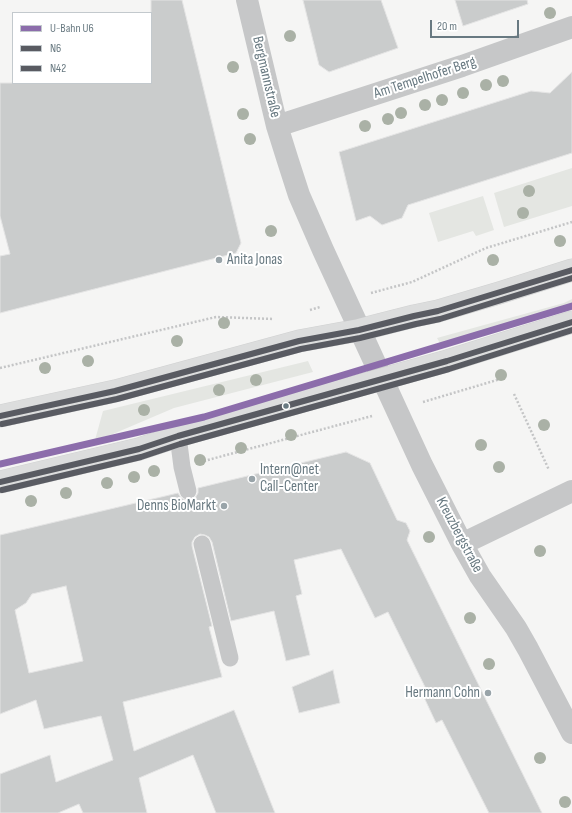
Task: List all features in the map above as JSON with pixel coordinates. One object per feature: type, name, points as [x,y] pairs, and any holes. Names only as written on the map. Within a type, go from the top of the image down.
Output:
[{"type":"main road","points":[[0,416],[115,391],[299,341],[359,330],[438,310],[572,270]]},
{"type":"main road","points":[[0,482],[139,449],[178,436],[447,361],[572,322]]},
{"type":"street","name":"Bergmannstraße","points":[[247,0],[277,126],[299,195],[359,330]]},
{"type":"street","name":"Am Tempelhofer Berg","points":[[277,126],[462,66],[572,27]]},
{"type":"street","name":"Kreuzbergstraße","points":[[359,330],[422,465],[462,544],[480,576],[516,628],[572,733]]},
{"type":"street","points":[[462,544],[572,491]]},
{"type":"lane","points":[[178,436],[182,467],[188,491]]},
{"type":"lane","points":[[202,544],[230,658]]},
{"type":"path","points":[[412,282],[486,248],[572,222]]},
{"type":"path","points":[[0,368],[216,317],[276,319]]},
{"type":"path","points":[[514,394],[549,470]]},
{"type":"shaded area","points":[[572,168],[572,206],[504,227],[494,193]]},
{"type":"shaded area","points":[[483,196],[494,230],[476,236],[473,231],[438,242],[429,213]]},
{"type":"shaded area","points":[[572,299],[572,306],[441,345],[437,338],[564,303]]},
{"type":"shaded area","points":[[308,361],[313,372],[174,408],[95,440],[103,411]]},
{"type":"building","points":[[151,0],[182,0],[241,243],[236,253],[0,313],[0,256],[10,254],[0,216],[0,83],[152,84]]},
{"type":"building","points":[[303,0],[381,0],[398,48],[329,72],[319,65]]},
{"type":"building","points":[[455,0],[527,0],[528,4],[463,26]]},
{"type":"building","points":[[572,72],[572,153],[408,205],[402,218],[382,225],[370,216],[356,221],[339,152],[531,91],[550,93]]},
{"type":"building","points":[[346,452],[370,463],[397,520],[406,523],[410,531],[407,540],[542,813],[489,813],[442,720],[436,723],[422,693],[427,691],[388,612],[375,618],[341,549],[294,560],[302,594],[296,596],[310,655],[286,661],[274,611],[231,621],[212,542],[209,537],[200,534],[195,537],[192,542],[192,546],[212,626],[209,627],[222,677],[123,702],[134,751],[234,710],[275,813],[216,813],[193,755],[139,778],[147,813],[83,813],[79,804],[58,813],[0,813],[0,774],[50,755],[56,782],[113,760],[101,716],[44,729],[36,700],[0,714],[0,535],[178,493],[181,498],[190,501],[195,498],[198,493],[198,488]],"holes":[[[66,586],[83,661],[29,673],[15,610],[26,603],[32,594]]]},
{"type":"building","points":[[333,670],[340,703],[299,713],[292,687]]},
{"type":"metro line","name":"U6","points":[[0,464],[204,417],[572,306]]},
{"type":"transit line","name":"N6","points":[[0,416],[115,391],[299,341],[359,330],[438,311],[572,270]]},
{"type":"transit line","name":"N42","points":[[2,424],[117,399],[301,349],[360,338],[440,319],[572,278]]},
{"type":"transit line","name":"N6","points":[[0,482],[139,449],[178,436],[447,361],[572,322]]},
{"type":"transit line","name":"N42","points":[[2,490],[141,457],[180,444],[449,369],[572,330]]},
{"type":"place","name":"Anita Jonas","points":[[219,260]]},
{"type":"place","name":"Intern@net Call-Center","points":[[252,479]]},
{"type":"place","name":"Denns BioMarkt","points":[[224,506]]},
{"type":"place","name":"Hermann Cohn","points":[[488,693]]}]
